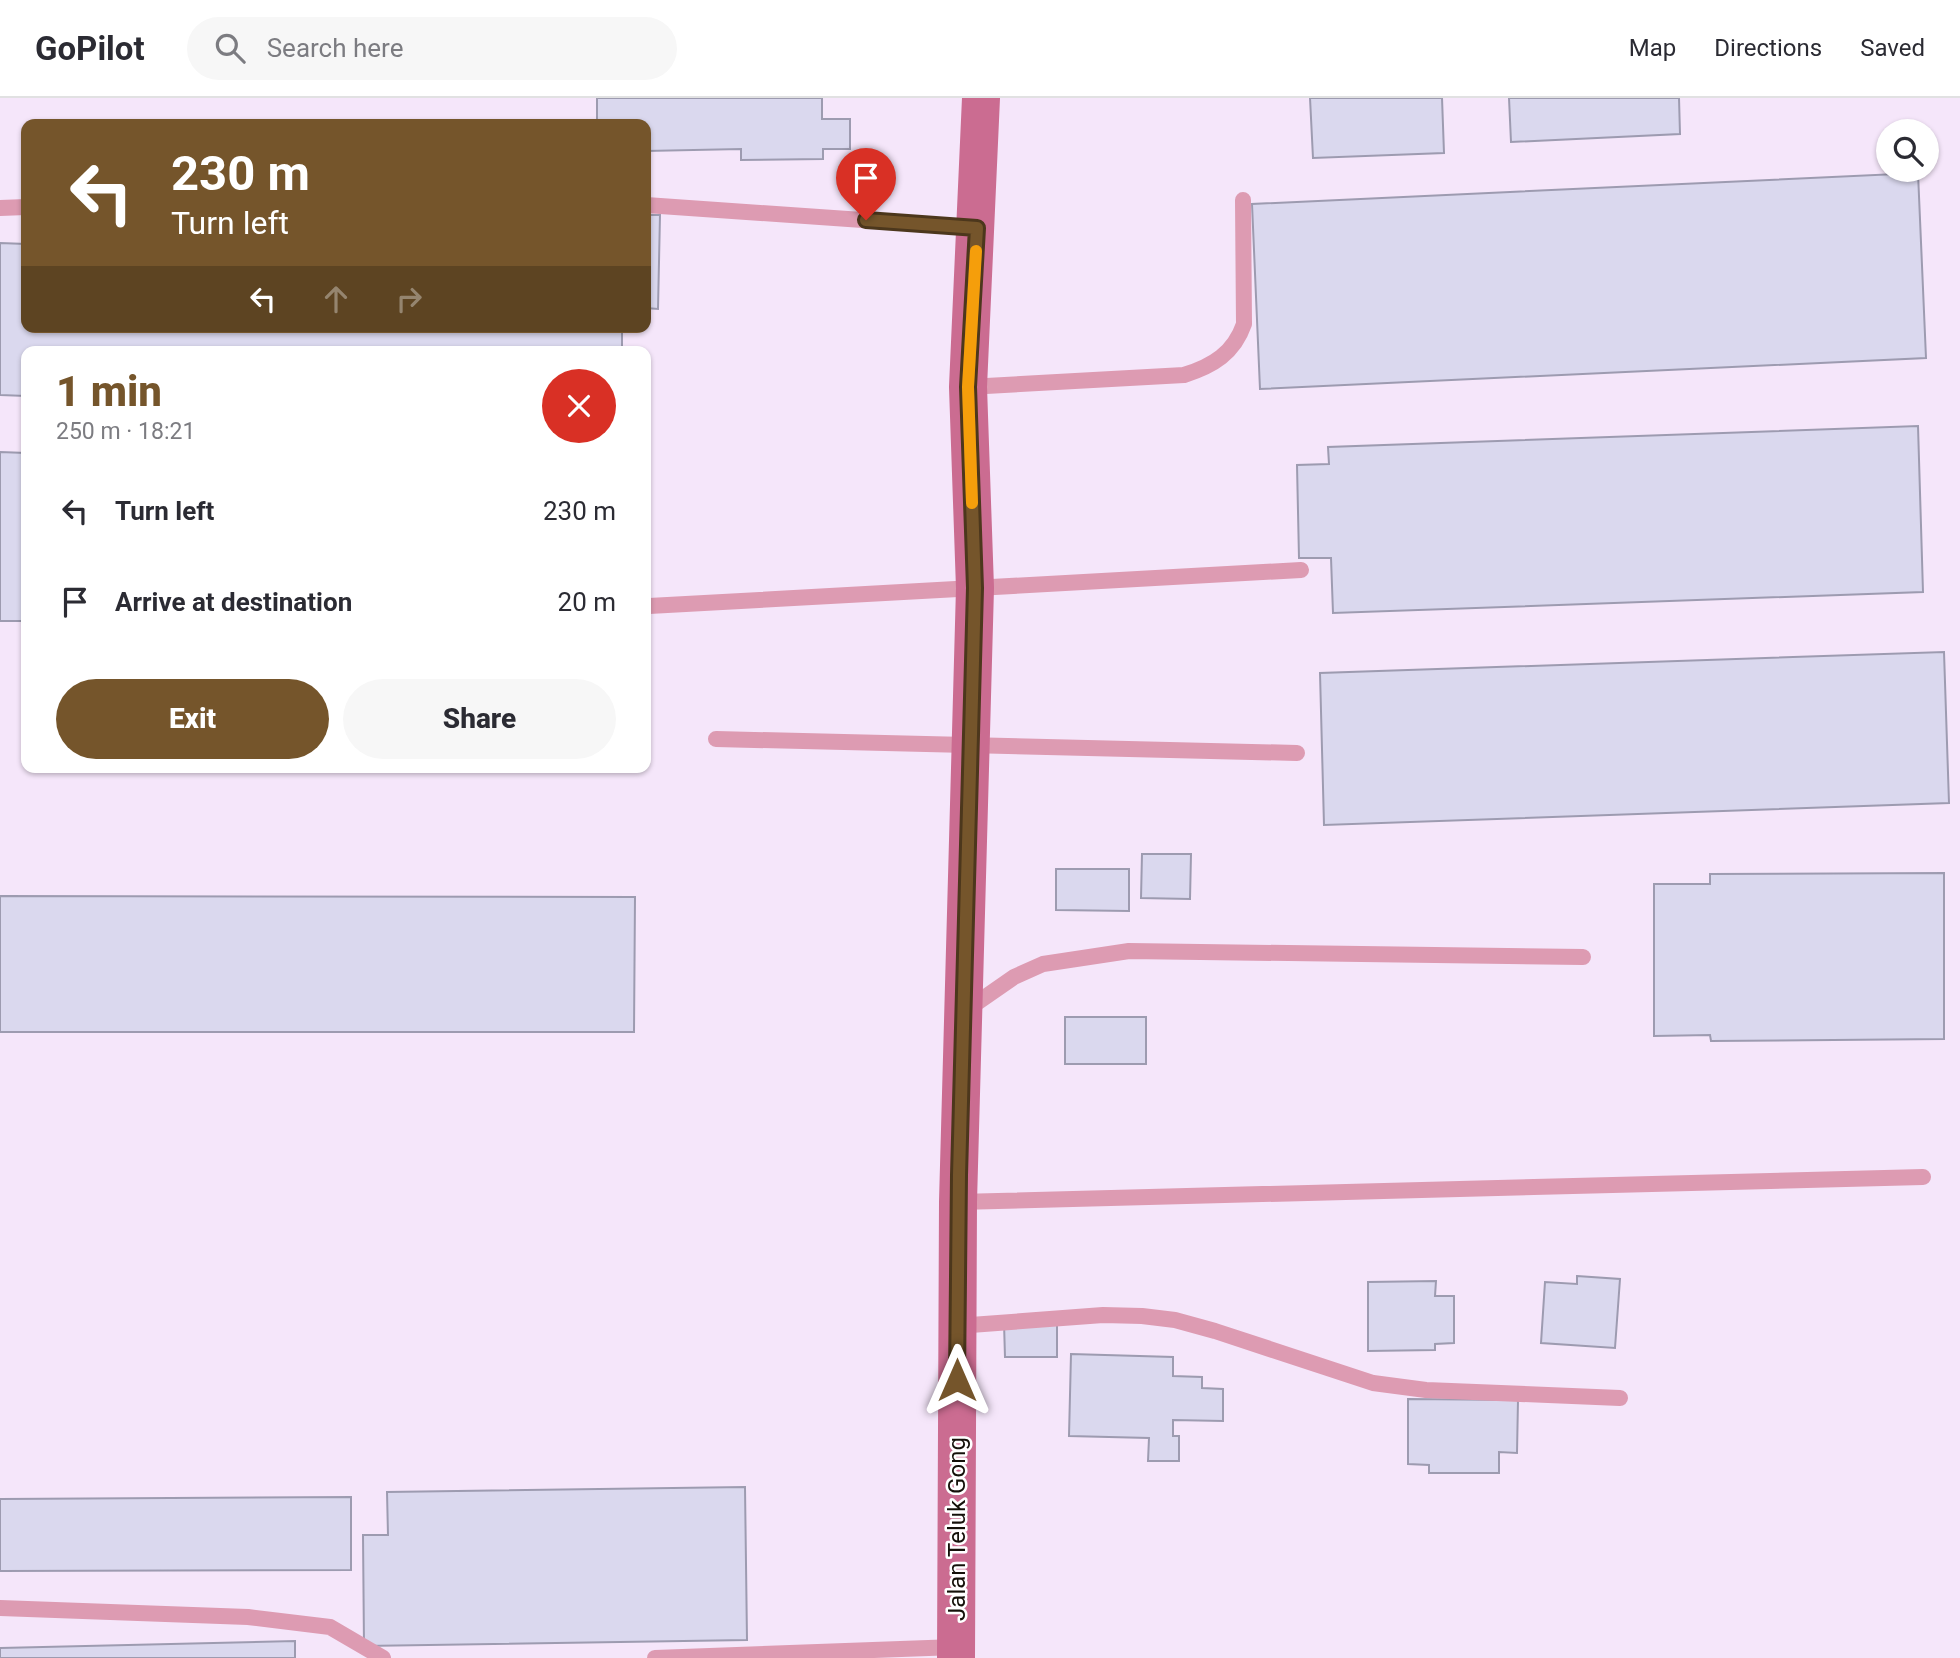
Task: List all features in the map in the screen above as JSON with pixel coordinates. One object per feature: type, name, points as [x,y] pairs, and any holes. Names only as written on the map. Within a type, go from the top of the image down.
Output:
[{"type":"street","name":"Jalan Teluk Gong","points":[[956,1652],[958,1202],[975,588],[968,387],[981,98]]},
{"type":"lane","points":[[968,387],[1184,375],[1207,368],[1238,340],[1244,324],[1243,200]]},
{"type":"lane","points":[[651,205],[977,228]]},
{"type":"lane","points":[[0,208],[21,207]]},
{"type":"lane","points":[[651,606],[1301,570]]},
{"type":"lane","points":[[716,739],[1297,753]]},
{"type":"lane","points":[[962,1013],[1014,977],[1043,964],[1129,951],[1583,957]]},
{"type":"lane","points":[[958,1202],[1923,1177]]},
{"type":"lane","points":[[957,1326],[1103,1315],[1142,1316],[1175,1320],[1215,1331],[1373,1383],[1426,1390],[1620,1398]]},
{"type":"lane","points":[[0,1608],[248,1617],[330,1627],[383,1658]]},
{"type":"lane","points":[[655,1658],[956,1652]]},
{"type":"shaded area","points":[[0,98],[1960,98],[1960,1658],[0,1658]]},
{"type":"building","points":[[597,98],[822,98],[822,119],[850,119],[850,149],[823,149],[823,159],[741,160],[741,149],[651,151],[651,119],[597,119]]},
{"type":"building","points":[[1310,98],[1442,98],[1444,153],[1313,158]]},
{"type":"building","points":[[1509,98],[1679,98],[1680,134],[1511,142]]},
{"type":"building","points":[[1876,175],[1876,182],[1918,182],[1926,358],[1260,389],[1252,204]]},
{"type":"building","points":[[651,215],[660,215],[658,309],[651,308]]},
{"type":"building","points":[[0,243],[21,244],[21,333],[622,333],[622,346],[21,346],[21,396],[0,395]]},
{"type":"building","points":[[1918,426],[1923,592],[1333,613],[1331,558],[1299,558],[1297,465],[1329,464],[1328,447]]},
{"type":"building","points":[[0,452],[21,453],[21,621],[0,621]]},
{"type":"building","points":[[1944,652],[1949,803],[1324,825],[1320,673]]},
{"type":"building","points":[[1142,854],[1191,854],[1190,899],[1141,898]]},
{"type":"building","points":[[1056,869],[1129,869],[1129,911],[1056,910]]},
{"type":"building","points":[[1944,873],[1944,1039],[1711,1041],[1710,1035],[1654,1036],[1654,884],[1710,884],[1710,874]]},
{"type":"building","points":[[0,896],[635,897],[634,1032],[0,1032]]},
{"type":"building","points":[[1065,1017],[1146,1017],[1146,1064],[1065,1064]]},
{"type":"building","points":[[1577,1276],[1620,1279],[1615,1348],[1541,1343],[1545,1282],[1577,1284]]},
{"type":"building","points":[[1436,1281],[1435,1296],[1454,1296],[1454,1343],[1435,1344],[1435,1350],[1368,1351],[1368,1282]]},
{"type":"building","points":[[1004,1323],[1057,1323],[1057,1357],[1005,1357]]},
{"type":"building","points":[[1071,1354],[1173,1357],[1173,1376],[1202,1377],[1202,1388],[1223,1389],[1223,1421],[1173,1420],[1173,1436],[1179,1436],[1179,1461],[1148,1461],[1149,1438],[1069,1436]]},
{"type":"building","points":[[1408,1399],[1518,1400],[1517,1453],[1499,1452],[1499,1473],[1429,1473],[1429,1465],[1408,1464]]},
{"type":"building","points":[[745,1487],[747,1640],[364,1646],[363,1535],[388,1535],[387,1492]]},
{"type":"building","points":[[351,1497],[351,1570],[0,1571],[0,1499]]},
{"type":"building","points":[[295,1641],[295,1658],[0,1658],[0,1648]]},
{"type":"slow traffic","points":[[972,503],[968,387],[976,251]]},
{"type":"route","points":[[866,220],[977,228],[968,387],[975,588],[959,1175],[957,1380]]}]
